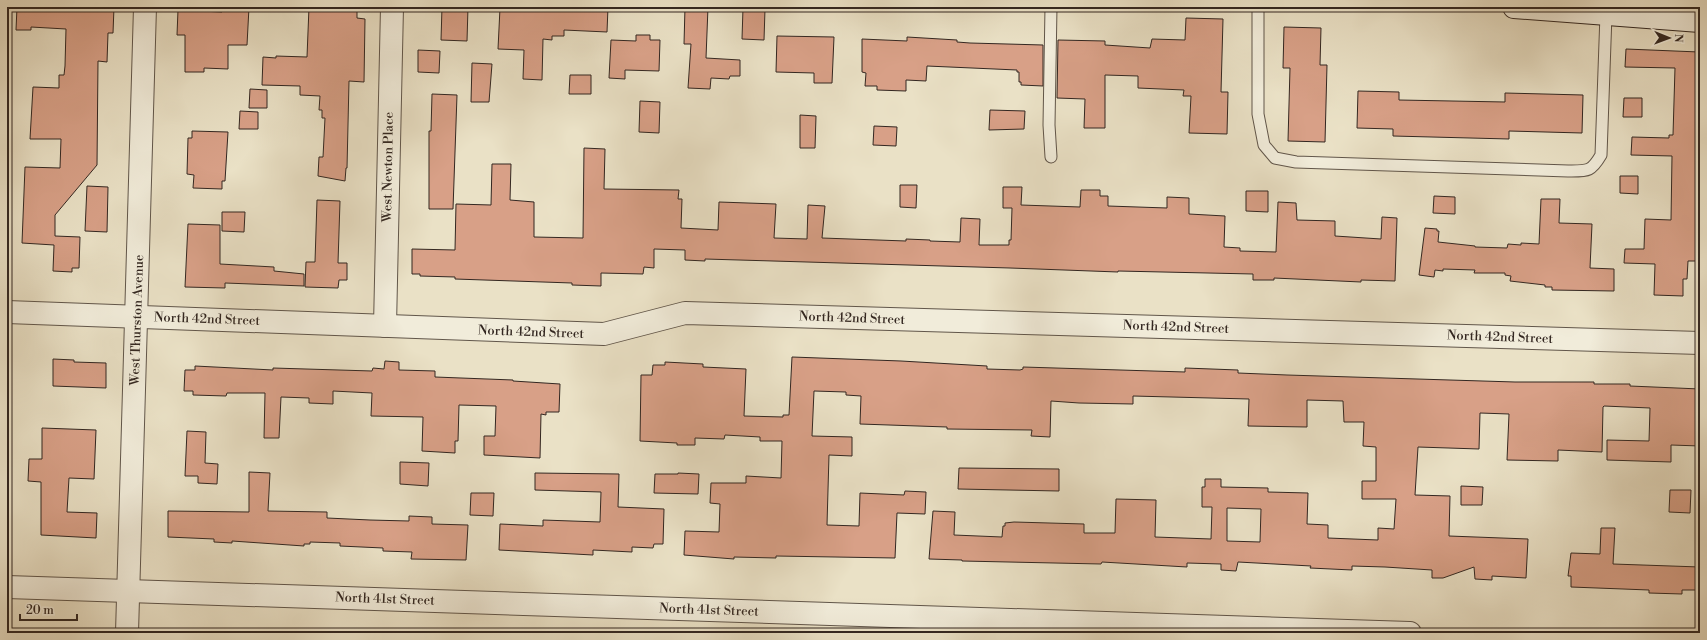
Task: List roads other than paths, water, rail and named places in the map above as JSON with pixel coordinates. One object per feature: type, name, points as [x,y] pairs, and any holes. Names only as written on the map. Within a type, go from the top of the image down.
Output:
[{"type":"street","name":"West Thurston Avenue","points":[[127,633],[127,591],[137,316],[145,7]]},
{"type":"street","name":"West Newton Place","points":[[385,326],[392,7]]},
{"type":"street","points":[[1514,7],[1617,12],[1700,21]]},
{"type":"street","name":"North 42nd Street","points":[[7,312],[604,334],[684,313],[1700,343]]},
{"type":"street","name":"North 41st Street","points":[[7,587],[1410,633]]},
{"type":"lane","points":[[1051,7],[1049,125],[1051,157]]},
{"type":"lane","points":[[1258,7],[1258,114],[1264,145],[1275,158],[1296,162],[1568,171],[1584,171],[1594,167],[1601,155],[1617,12]]}]
